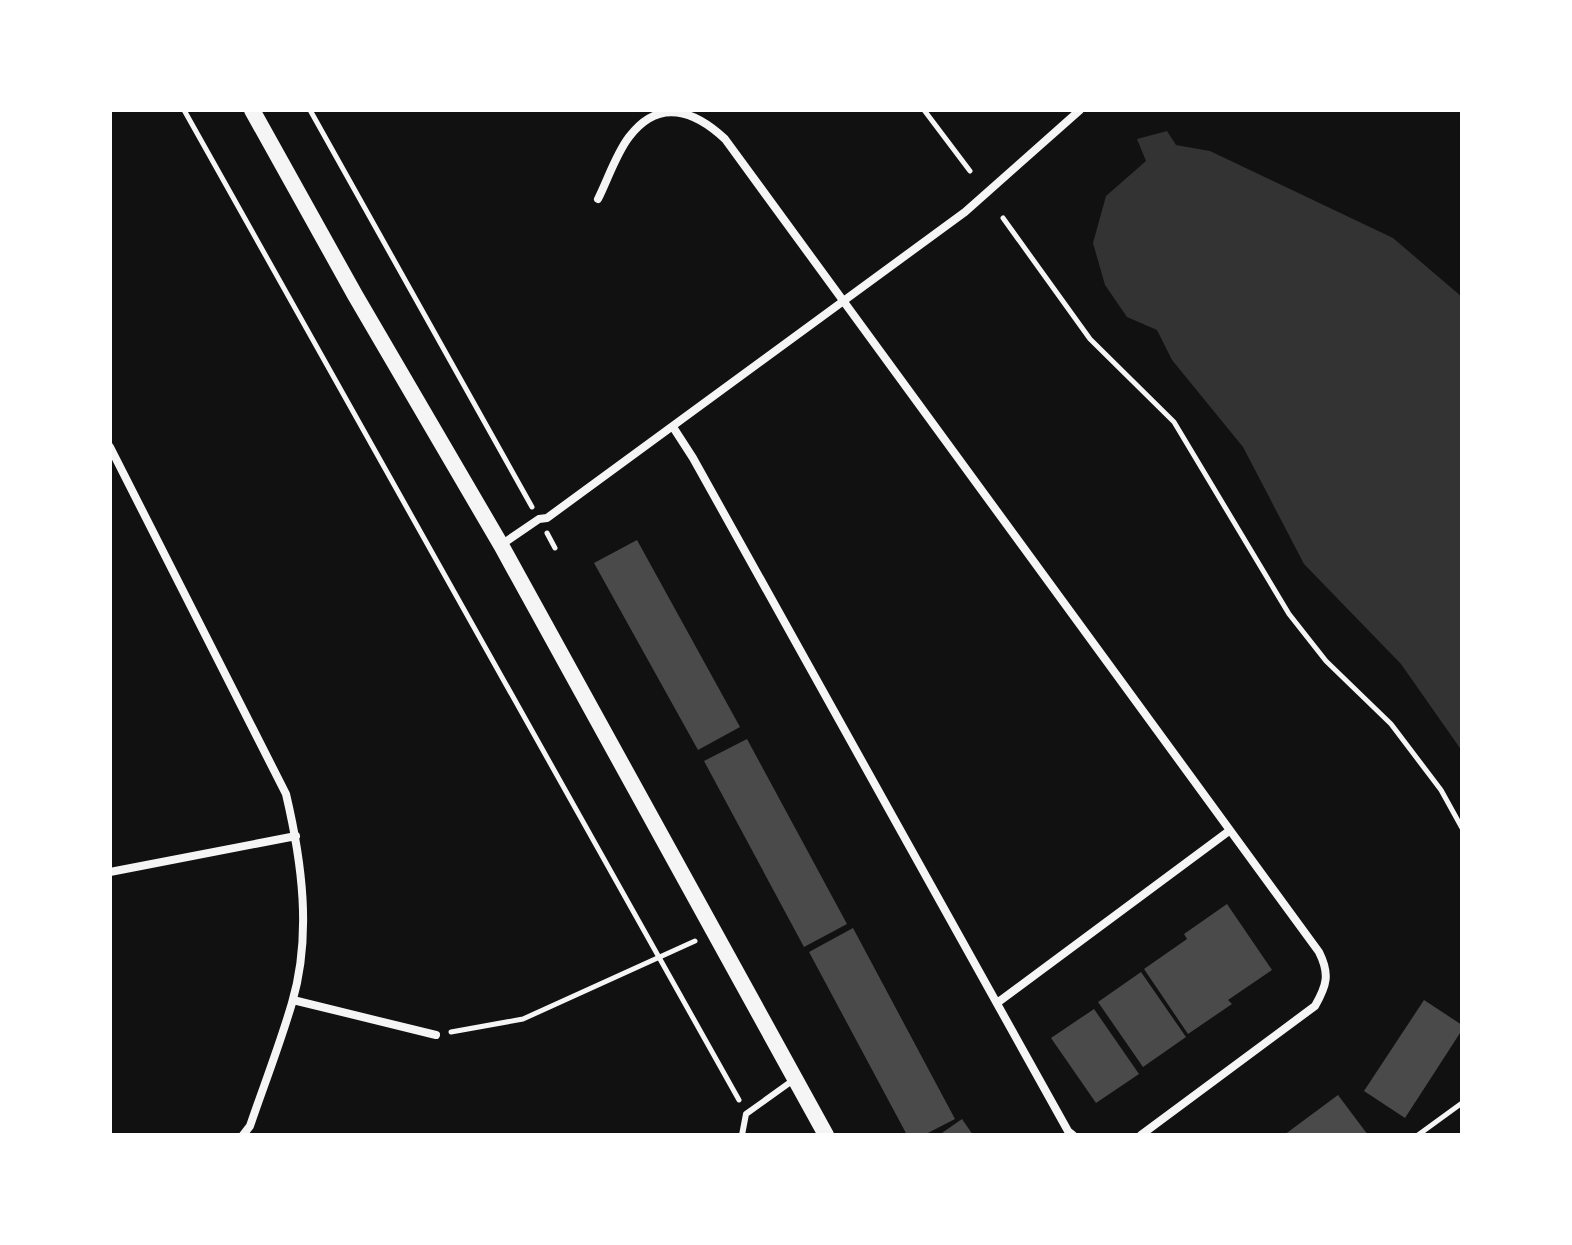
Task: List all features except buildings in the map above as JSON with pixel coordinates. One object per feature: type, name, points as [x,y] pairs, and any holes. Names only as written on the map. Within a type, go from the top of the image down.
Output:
[{"type":"main road","points":[[252,110],[355,295],[501,545],[826,1135]]},
{"type":"street","points":[[501,545],[539,519],[547,518],[987,194],[1080,110]]},
{"type":"street","points":[[598,199],[629,137],[656,116],[668,112],[686,113],[704,120],[725,139],[1319,952],[1327,966],[1327,982],[1315,1006],[1141,1135]]},
{"type":"street","points":[[673,427],[1073,1135]]},
{"type":"street","points":[[110,447],[286,794],[296,836],[302,884],[303,936],[293,1000],[250,1126],[243,1135]]},
{"type":"street","points":[[997,1003],[1229,831]]},
{"type":"street","points":[[110,872],[296,836]]},
{"type":"street","points":[[293,1000],[436,1035]]},
{"type":"lane","points":[[742,1135],[746,1114],[795,1079]]},
{"type":"path","points":[[184,110],[746,1114]]},
{"type":"path","points":[[310,110],[555,548]]},
{"type":"path","points":[[924,110],[970,171]]},
{"type":"path","points":[[1003,218],[1090,339],[1174,422],[1289,614],[1326,661],[1391,724],[1441,790],[1462,828]]},
{"type":"path","points":[[436,1035],[523,1019],[714,932]]},
{"type":"path","points":[[1418,1135],[1462,1103]]},
{"type":"shaded area","points":[[1167,131],[1176,145],[1210,151],[1393,238],[1462,297],[1462,751],[1401,664],[1304,564],[1243,447],[1172,360],[1157,330],[1127,317],[1105,285],[1093,243],[1106,196],[1146,161],[1137,139]]}]
